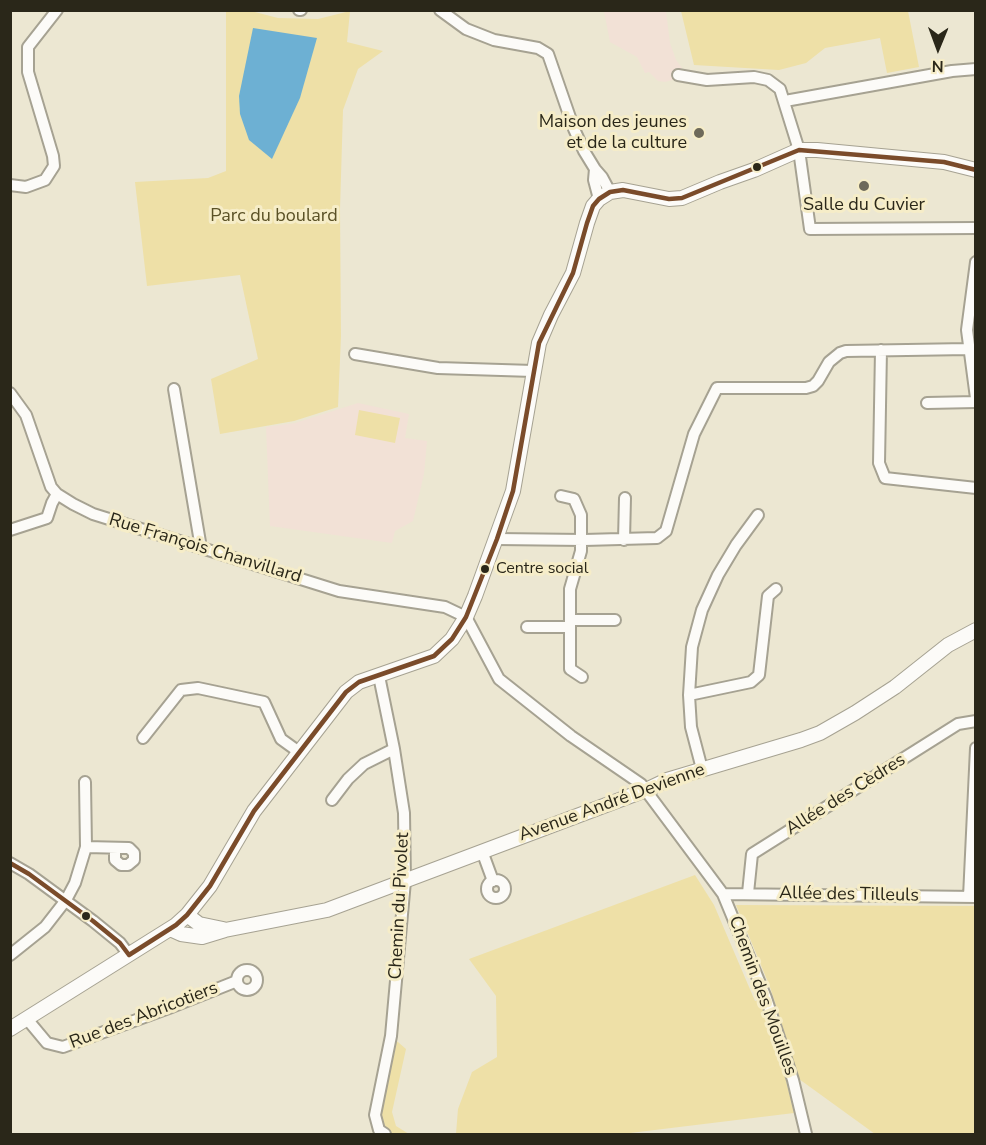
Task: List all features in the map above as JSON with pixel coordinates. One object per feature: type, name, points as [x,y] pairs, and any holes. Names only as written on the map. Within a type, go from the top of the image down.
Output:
[{"type":"main road","points":[[10,1029],[170,929],[187,915],[210,886],[254,811],[346,692],[359,682],[434,656],[452,639],[466,617],[513,491],[532,371],[539,343],[573,273],[593,206],[604,196],[623,190],[669,199],[682,198],[799,150],[944,162],[975,170]]},
{"type":"main road","name":"Avenue André Devienne","points":[[170,929],[181,934],[202,937],[225,930],[327,910],[646,790],[667,780],[820,733],[885,693],[948,645],[975,632]]},
{"type":"main road","name":"Avenue André Devienne","points":[[187,915],[199,924],[225,930]]},
{"type":"street","points":[[10,185],[26,187],[45,180],[54,166],[28,72],[28,47],[57,10]]},
{"type":"street","points":[[440,10],[466,29],[494,40],[538,48],[548,54],[574,129],[595,169],[602,177],[604,196]]},
{"type":"street","points":[[785,101],[952,71],[975,69]]},
{"type":"street","points":[[678,75],[707,81],[754,76],[768,80],[780,88],[799,150],[810,229],[975,228]]},
{"type":"street","points":[[927,403],[975,400],[967,330],[975,262]]},
{"type":"street","points":[[881,350],[879,463],[885,478],[975,488]]},
{"type":"street","points":[[497,539],[624,540],[653,539],[661,536],[666,531],[694,434],[717,388],[806,388],[813,386],[829,362],[846,351],[968,350]]},
{"type":"street","points":[[355,354],[438,368],[532,371]]},
{"type":"street","points":[[174,389],[201,548]]},
{"type":"street","points":[[10,393],[26,415],[41,463],[51,487],[57,494],[47,518],[10,530]]},
{"type":"street","name":"Rue François Chanvillard","points":[[57,494],[93,514],[339,591],[446,607],[466,617]]},
{"type":"street","points":[[561,496],[574,499],[580,515],[581,551],[570,589],[570,669],[582,677]]},
{"type":"street","points":[[624,540],[625,498]]},
{"type":"street","points":[[702,769],[691,727],[689,695],[692,647],[702,610],[718,575],[758,515]]},
{"type":"street","points":[[689,695],[751,682],[759,675],[768,596],[776,589]]},
{"type":"street","name":"Chemin des Mouilles","points":[[466,617],[499,679],[564,731],[637,780],[723,894],[766,998],[793,1080],[806,1134]]},
{"type":"street","points":[[527,627],[615,620]]},
{"type":"street","name":"Chemin du Pivolet","points":[[379,676],[404,813],[405,881],[391,1036],[375,1115],[379,1130],[385,1134]]},
{"type":"street","points":[[143,738],[181,690],[198,688],[264,702],[281,739],[299,752]]},
{"type":"street","name":"Allée des Cèdres","points":[[748,893],[752,854],[958,724],[975,722]]},
{"type":"street","points":[[972,897],[975,748]]},
{"type":"street","points":[[332,800],[348,779],[364,764],[394,749]]},
{"type":"street","points":[[10,955],[45,927],[75,884],[86,847],[85,782]]},
{"type":"street","points":[[86,847],[115,848]]},
{"type":"street","points":[[482,851],[493,881]]},
{"type":"street","points":[[10,863],[66,900],[120,943],[129,955]]},
{"type":"street","name":"Allée des Tilleuls","points":[[723,894],[972,897]]},
{"type":"street","name":"Rue des Abricotiers","points":[[27,1019],[47,1043],[63,1047],[237,981]]},
{"type":"shaded area","points":[[604,11],[666,11],[670,43],[676,60],[682,68],[676,79],[658,81],[649,72],[645,73],[637,57],[610,42]]},
{"type":"shaded area","points":[[358,403],[409,414],[405,438],[427,441],[424,474],[413,521],[395,531],[392,543],[270,526],[266,427],[295,423]]},
{"type":"green space","name":"Parc du boulard","points":[[226,11],[251,11],[278,18],[318,19],[350,11],[347,42],[383,51],[358,69],[343,110],[340,209],[341,336],[338,407],[294,421],[220,434],[211,379],[258,359],[240,275],[147,286],[135,182],[208,178],[226,171]]},
{"type":"green space","points":[[681,11],[908,11],[919,67],[887,73],[880,38],[825,48],[806,63],[779,70],[694,65]]},
{"type":"green space","points":[[359,410],[400,418],[395,443],[355,435]]},
{"type":"green space","points":[[695,875],[714,905],[755,1001],[766,998],[794,1113],[622,1134],[456,1134],[458,1109],[472,1072],[497,1057],[496,996],[469,959]]},
{"type":"green space","points":[[736,905],[975,906],[975,1134],[875,1134],[799,1079],[770,987]]},
{"type":"green space","points":[[391,1036],[406,1049],[392,1112],[396,1126],[409,1134],[385,1134],[375,1115]]},
{"type":"water","points":[[253,28],[317,38],[300,98],[272,159],[249,140],[240,114],[239,96]]},
{"type":"transit line","points":[[129,955],[176,925],[187,915],[210,886],[254,811],[346,692],[359,682],[434,656],[452,639],[466,617],[513,491],[539,343],[573,273],[587,223],[593,206],[599,199],[610,192],[623,190],[669,199],[682,198],[799,150],[944,162],[976,170]]},
{"type":"transit line","points":[[10,863],[29,874],[93,921],[120,943],[129,955]]},
{"type":"place","name":"Maison des jeunes et de la culture","points":[[699,133]]},
{"type":"place","name":"Salle du Cuvier","points":[[864,186]]},
{"type":"place","name":"Centre social","points":[[485,569]]}]
